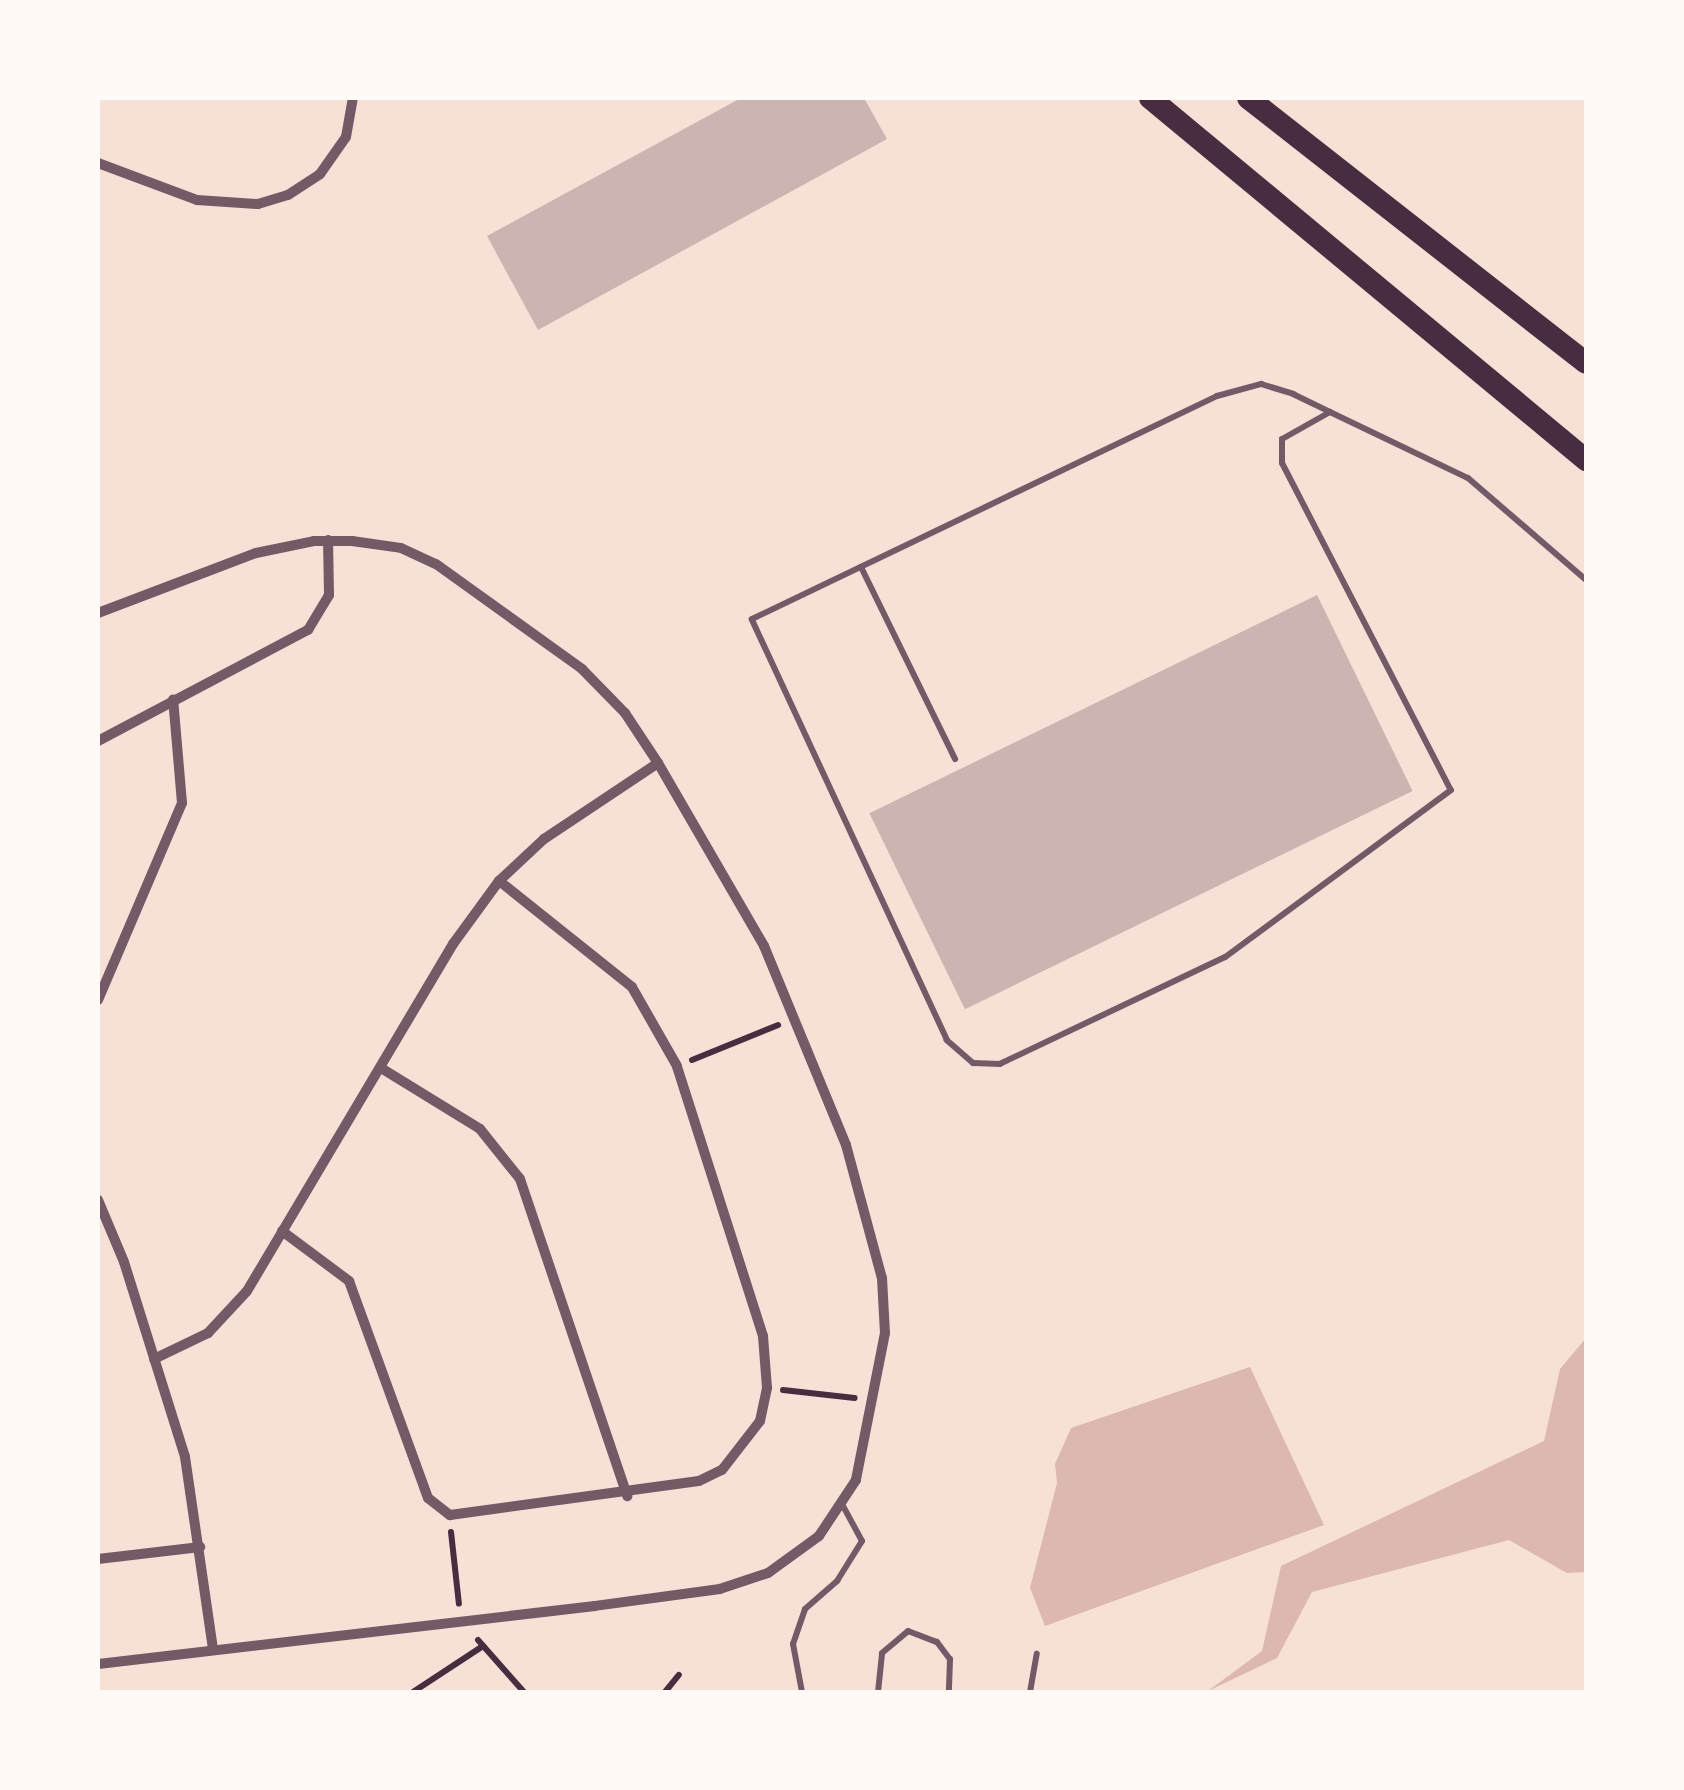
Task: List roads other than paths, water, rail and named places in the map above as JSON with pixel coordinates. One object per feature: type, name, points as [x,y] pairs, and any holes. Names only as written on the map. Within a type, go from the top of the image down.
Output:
[{"type":"main road","points":[[1150,98],[1586,460]]},
{"type":"main road","points":[[1248,98],[1586,364]]},
{"type":"street","points":[[98,164],[197,200],[258,204],[288,195],[320,174],[346,137],[353,98]]},
{"type":"street","points":[[98,742],[173,698],[308,630],[330,595],[328,540]]},
{"type":"street","points":[[98,614],[201,570],[328,540],[402,548],[436,564],[582,669],[625,713],[726,871],[796,1018],[846,1145],[882,1278],[885,1333],[877,1401],[856,1480],[842,1504],[796,1555],[737,1584],[98,1664]]},
{"type":"street","points":[[98,1000],[182,803],[173,698]]},
{"type":"street","points":[[154,1359],[208,1333],[232,1311],[498,881],[544,839],[658,762]]},
{"type":"street","points":[[282,1231],[349,1281],[428,1498],[450,1516],[682,1486],[722,1470],[760,1421],[767,1388],[763,1336],[677,1066],[632,986],[498,881]]},
{"type":"street","points":[[381,1068],[480,1129],[520,1179],[627,1496]]},
{"type":"street","points":[[98,1200],[184,1456],[213,1649]]},
{"type":"street","points":[[98,1558],[200,1547]]},
{"type":"lane","points":[[1330,412],[1282,439],[1282,463],[1451,790],[1225,957],[1000,1064],[973,1064],[947,1040],[752,619],[1218,396],[1260,384],[1330,412],[1468,478],[1586,580]]},
{"type":"lane","points":[[861,567],[955,759]]},
{"type":"lane","points":[[802,1692],[793,1644],[805,1609],[836,1581],[862,1542],[842,1504]]},
{"type":"lane","points":[[878,1692],[882,1652],[908,1632],[937,1642],[950,1660],[949,1692]]},
{"type":"lane","points":[[1030,1692],[1037,1654]]}]
